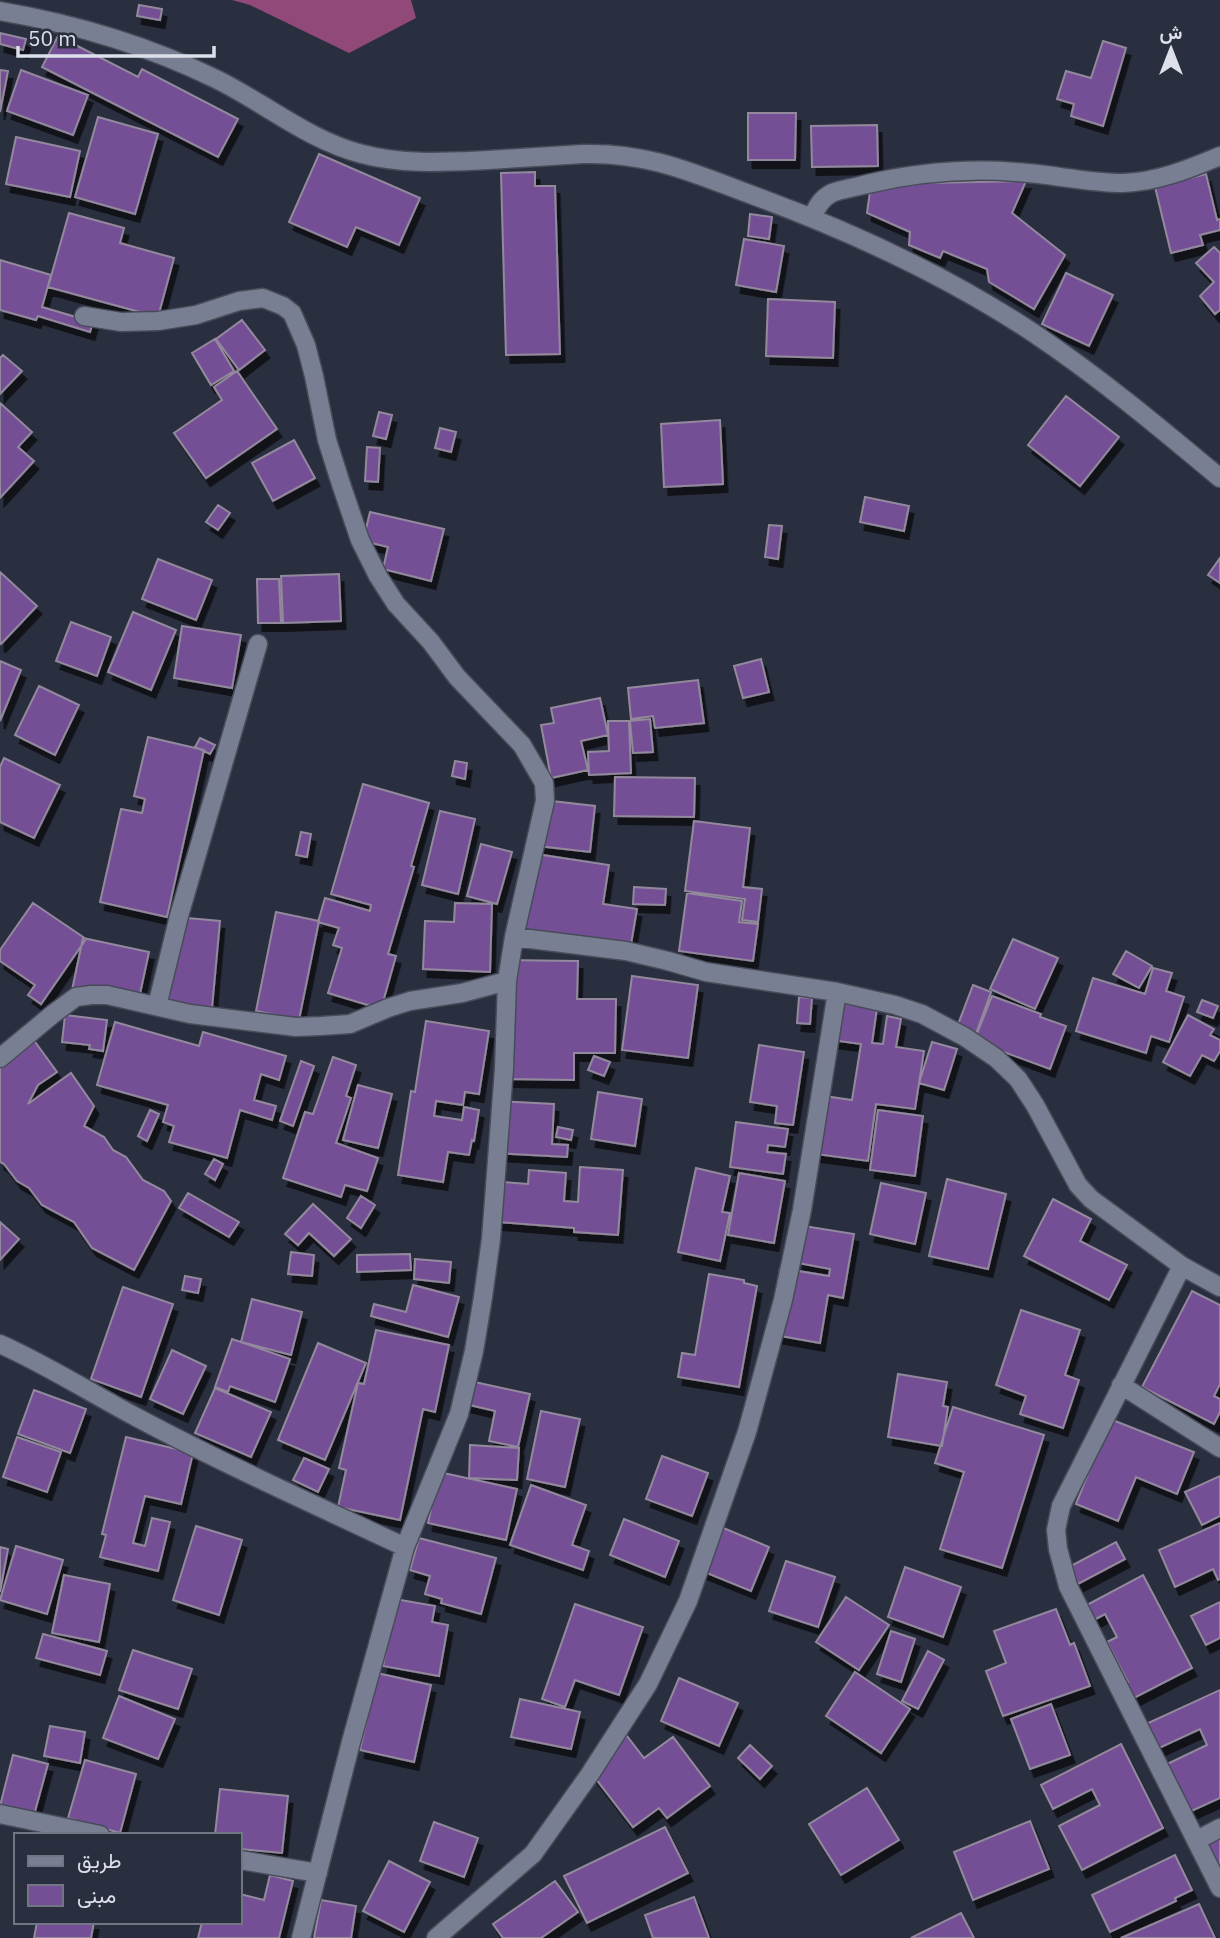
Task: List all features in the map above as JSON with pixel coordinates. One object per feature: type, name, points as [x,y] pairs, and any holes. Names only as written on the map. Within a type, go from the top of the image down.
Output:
[{"type":"street","points":[[0,10],[86,29],[175,60],[264,105],[309,134],[358,153],[411,163],[607,153],[631,156],[676,167],[812,218],[918,265],[1030,331],[1129,403],[1220,478]]},
{"type":"street","points":[[812,218],[823,199],[832,193],[917,175],[970,170],[1013,171],[1125,183],[1175,174],[1220,156]]},
{"type":"street","points":[[84,316],[121,322],[158,321],[196,315],[239,301],[263,298],[292,313],[306,345],[327,440],[359,540],[378,576],[396,604],[431,642],[457,677],[522,745],[544,783],[545,801],[514,937],[507,981],[504,1069],[491,1239],[476,1337],[459,1414],[405,1547],[301,1938]]},
{"type":"street","points":[[156,1006],[179,916],[258,643]]},
{"type":"street","points":[[514,937],[626,951],[706,972],[837,992],[922,1014],[965,1037],[996,1058],[1018,1079],[1078,1185],[1091,1199],[1182,1266],[1220,1287]]},
{"type":"street","points":[[0,1058],[76,997],[107,995],[190,1014],[296,1027],[350,1024],[410,1001],[462,993],[507,981]]},
{"type":"street","points":[[436,1938],[533,1854],[590,1774],[648,1684],[688,1601],[747,1432],[783,1300],[802,1210],[837,992]]},
{"type":"street","points":[[1182,1266],[1061,1506],[1056,1530],[1068,1586],[1220,1888]]},
{"type":"street","points":[[0,1344],[137,1418],[265,1482],[405,1547]]},
{"type":"street","points":[[1121,1385],[1220,1448]]},
{"type":"street","points":[[0,1814],[90,1833]]},
{"type":"street","points":[[1197,1840],[1220,1828]]},
{"type":"street","points":[[242,1860],[318,1873]]},
{"type":"shaded area","points":[[232,0],[411,0],[416,18],[349,53],[250,5]]},
{"type":"building","points":[[139,5],[162,9],[160,20],[137,16]]},
{"type":"building","points":[[0,33],[26,39],[23,50],[0,44]]},
{"type":"building","points":[[58,36],[138,77],[142,69],[238,119],[218,157],[42,67]]},
{"type":"building","points":[[1103,41],[1126,48],[1103,126],[1071,116],[1074,104],[1057,99],[1066,71],[1091,78]]},
{"type":"building","points":[[0,70],[8,71],[0,112]]},
{"type":"building","points":[[21,70],[88,95],[73,135],[7,111]]},
{"type":"building","points":[[748,113],[796,113],[795,160],[748,160]]},
{"type":"building","points":[[98,117],[158,134],[135,214],[75,197]]},
{"type":"building","points":[[877,125],[878,166],[812,167],[811,126]]},
{"type":"building","points":[[16,137],[80,151],[70,197],[6,184]]},
{"type":"building","points":[[319,154],[420,198],[399,245],[356,227],[347,247],[289,222]]},
{"type":"building","points":[[535,172],[535,186],[555,186],[560,354],[506,355],[501,173]]},
{"type":"building","points":[[1206,174],[1217,220],[1220,219],[1220,230],[1200,235],[1203,245],[1171,253],[1155,187]]},
{"type":"building","points":[[1026,181],[1012,213],[1065,255],[1034,309],[989,282],[987,269],[943,251],[940,258],[909,245],[910,232],[867,213],[871,184]]},
{"type":"building","points":[[69,213],[124,228],[120,243],[174,258],[158,317],[48,287]]},
{"type":"building","points":[[750,214],[772,217],[769,239],[748,236]]},
{"type":"building","points":[[744,239],[784,246],[776,292],[736,285]]},
{"type":"building","points":[[1214,247],[1220,253],[1220,310],[1215,314],[1200,296],[1214,282],[1196,263]]},
{"type":"building","points":[[0,260],[51,275],[42,307],[93,322],[90,332],[38,316],[36,320],[0,310]]},
{"type":"building","points":[[1066,273],[1113,295],[1089,346],[1042,324]]},
{"type":"building","points":[[768,299],[835,302],[833,358],[766,356]]},
{"type":"building","points":[[242,320],[265,350],[239,370],[216,339]]},
{"type":"building","points":[[215,339],[234,371],[211,385],[192,353]]},
{"type":"building","points":[[3,355],[22,371],[0,394],[0,358]]},
{"type":"building","points":[[237,371],[277,429],[206,478],[174,433],[222,400],[214,387]]},
{"type":"building","points":[[1066,396],[1119,437],[1080,486],[1028,445]]},
{"type":"building","points":[[0,403],[32,432],[18,447],[34,461],[0,498]]},
{"type":"building","points":[[379,412],[392,415],[386,439],[373,436]]},
{"type":"building","points":[[720,420],[723,484],[664,487],[661,424]]},
{"type":"building","points":[[440,428],[456,432],[451,452],[435,448]]},
{"type":"building","points":[[294,440],[315,478],[273,501],[252,463]]},
{"type":"building","points":[[367,447],[380,448],[378,482],[365,481]]},
{"type":"building","points":[[865,497],[909,506],[904,531],[860,522]]},
{"type":"building","points":[[218,505],[230,513],[218,530],[206,522]]},
{"type":"building","points":[[370,512],[444,529],[431,581],[383,569],[388,547],[363,541]]},
{"type":"building","points":[[769,525],[782,526],[778,559],[765,557]]},
{"type":"building","points":[[1220,558],[1220,583],[1208,575]]},
{"type":"building","points":[[158,559],[212,580],[196,620],[142,599]]},
{"type":"building","points":[[0,572],[37,606],[1,644],[0,643]]},
{"type":"building","points":[[339,574],[341,621],[283,623],[281,576]]},
{"type":"building","points":[[257,579],[279,579],[281,623],[258,623]]},
{"type":"building","points":[[133,612],[176,630],[151,690],[108,672]]},
{"type":"building","points":[[71,622],[111,637],[97,676],[56,661]]},
{"type":"building","points":[[182,626],[241,635],[232,688],[174,678]]},
{"type":"building","points":[[761,659],[769,692],[743,698],[734,666]]},
{"type":"building","points":[[0,661],[21,670],[0,721]]},
{"type":"building","points":[[698,680],[704,723],[655,728],[653,716],[631,719],[628,688]]},
{"type":"building","points":[[39,686],[79,705],[55,755],[15,735]]},
{"type":"building","points":[[600,698],[608,735],[581,741],[588,770],[551,778],[541,725],[554,723],[551,708]]},
{"type":"building","points":[[650,719],[653,752],[633,753],[630,721]]},
{"type":"building","points":[[608,721],[629,721],[631,773],[589,775],[588,752],[609,751]]},
{"type":"building","points":[[148,737],[204,750],[167,917],[100,902],[121,809],[142,813],[145,799],[134,796]]},
{"type":"building","points":[[200,738],[215,745],[210,754],[195,747]]},
{"type":"building","points":[[4,758],[60,785],[34,838],[0,822],[0,767]]},
{"type":"building","points":[[455,761],[467,763],[465,779],[452,776]]},
{"type":"building","points":[[615,777],[695,778],[694,817],[614,816]]},
{"type":"building","points":[[363,784],[429,803],[411,866],[414,867],[388,954],[396,956],[381,1009],[328,993],[342,948],[333,945],[339,928],[318,922],[325,898],[370,911],[371,905],[331,894]]},
{"type":"building","points":[[543,800],[595,806],[590,852],[538,846]]},
{"type":"building","points":[[440,811],[475,819],[458,894],[422,885]]},
{"type":"building","points":[[694,821],[750,828],[743,887],[762,889],[758,922],[742,920],[745,899],[685,891]]},
{"type":"building","points":[[301,832],[311,834],[307,857],[296,855]]},
{"type":"building","points":[[481,844],[512,852],[497,904],[467,896]]},
{"type":"building","points":[[536,854],[609,865],[603,904],[637,909],[630,950],[519,933]]},
{"type":"building","points":[[634,887],[666,889],[665,905],[633,904]]},
{"type":"building","points":[[687,893],[742,901],[739,922],[758,924],[753,961],[679,951]]},
{"type":"building","points":[[33,903],[86,939],[41,1004],[28,995],[35,985],[0,961],[0,950]]},
{"type":"building","points":[[455,903],[492,904],[490,972],[423,969],[425,921],[454,922]]},
{"type":"building","points":[[276,912],[319,921],[299,1020],[256,1011]]},
{"type":"building","points":[[176,917],[220,921],[212,1008],[168,1004]]},
{"type":"building","points":[[83,938],[149,952],[138,1003],[72,990]]},
{"type":"building","points":[[1013,939],[1058,958],[1035,1009],[990,989]]},
{"type":"building","points":[[1126,951],[1152,966],[1139,988],[1113,974]]},
{"type":"building","points":[[504,960],[578,961],[577,999],[616,999],[615,1053],[574,1053],[574,1080],[505,1079]]},
{"type":"building","points":[[1153,968],[1172,973],[1166,991],[1184,997],[1169,1042],[1151,1036],[1146,1053],[1076,1031],[1093,978],[1145,994]]},
{"type":"building","points":[[632,976],[698,985],[688,1058],[622,1050]]},
{"type":"building","points":[[973,985],[991,992],[976,1034],[957,1027]]},
{"type":"building","points":[[992,996],[1066,1026],[1050,1069],[974,1041]]},
{"type":"building","points":[[799,997],[812,998],[810,1024],[797,1023]]},
{"type":"building","points":[[1202,1000],[1218,1006],[1213,1018],[1197,1012]]},
{"type":"building","points":[[829,1002],[877,1008],[872,1043],[883,1044],[887,1016],[901,1019],[896,1047],[924,1051],[915,1109],[876,1104],[868,1161],[808,1153],[817,1095],[852,1100],[861,1044],[824,1039]]},
{"type":"building","points":[[65,1015],[107,1020],[103,1051],[89,1049],[90,1045],[62,1042]]},
{"type":"building","points":[[1188,1015],[1214,1029],[1210,1035],[1220,1040],[1220,1051],[1214,1061],[1202,1055],[1190,1076],[1163,1062]]},
{"type":"building","points":[[426,1021],[489,1031],[479,1094],[465,1092],[463,1105],[436,1101],[434,1116],[462,1120],[464,1107],[479,1110],[469,1155],[448,1152],[443,1182],[398,1175],[411,1091],[415,1092]]},
{"type":"building","points":[[115,1022],[199,1046],[203,1032],[286,1056],[279,1080],[261,1074],[254,1100],[276,1106],[272,1120],[240,1110],[227,1158],[169,1142],[174,1126],[163,1122],[168,1105],[97,1085]]},
{"type":"building","points":[[33,1039],[57,1072],[38,1085],[28,1104],[71,1073],[94,1106],[84,1126],[104,1137],[113,1150],[126,1157],[143,1180],[164,1191],[171,1201],[134,1270],[92,1248],[74,1222],[42,1205],[29,1188],[17,1181],[0,1162],[0,1063]]},
{"type":"building","points":[[932,1042],[957,1049],[944,1090],[919,1083]]},
{"type":"building","points":[[759,1045],[804,1052],[793,1125],[775,1123],[777,1106],[750,1102]]},
{"type":"building","points":[[594,1056],[610,1062],[604,1076],[588,1070]]},
{"type":"building","points":[[333,1057],[356,1065],[346,1096],[351,1098],[336,1143],[378,1158],[367,1191],[345,1185],[341,1197],[283,1178],[305,1112],[313,1114]]},
{"type":"building","points":[[301,1061],[314,1066],[293,1126],[280,1121]]},
{"type":"building","points":[[358,1085],[392,1094],[378,1148],[343,1140]]},
{"type":"building","points":[[598,1092],[642,1099],[635,1146],[591,1139]]},
{"type":"building","points":[[497,1101],[554,1104],[552,1144],[568,1145],[567,1157],[495,1153]]},
{"type":"building","points":[[150,1110],[159,1114],[147,1141],[138,1136]]},
{"type":"building","points":[[878,1110],[923,1116],[915,1176],[870,1170]]},
{"type":"building","points":[[736,1122],[788,1129],[785,1147],[768,1145],[767,1152],[786,1154],[783,1174],[730,1167]]},
{"type":"building","points":[[558,1127],[573,1130],[571,1140],[556,1137]]},
{"type":"building","points":[[214,1159],[223,1164],[215,1180],[205,1174]]},
{"type":"building","points":[[580,1167],[623,1170],[618,1235],[574,1232],[574,1228],[486,1221],[489,1181],[528,1184],[529,1170],[566,1173],[564,1201],[578,1202]]},
{"type":"building","points":[[696,1168],[730,1176],[722,1212],[730,1213],[720,1261],[678,1252]]},
{"type":"building","points":[[739,1173],[785,1181],[774,1243],[728,1235]]},
{"type":"building","points":[[947,1179],[1006,1194],[988,1269],[929,1256]]},
{"type":"building","points":[[881,1183],[926,1193],[915,1244],[870,1234]]},
{"type":"building","points":[[188,1193],[239,1222],[229,1237],[179,1208]]},
{"type":"building","points":[[361,1196],[375,1205],[361,1228],[347,1218]]},
{"type":"building","points":[[1053,1199],[1091,1219],[1080,1241],[1127,1265],[1109,1300],[1024,1256]]},
{"type":"building","points":[[313,1204],[351,1239],[334,1256],[309,1233],[298,1245],[285,1234]]},
{"type":"building","points":[[0,1222],[19,1239],[0,1260]]},
{"type":"building","points":[[804,1226],[854,1234],[843,1298],[828,1295],[820,1343],[769,1334],[780,1268],[829,1276],[830,1269],[798,1263]]},
{"type":"building","points":[[291,1252],[314,1255],[312,1276],[288,1274]]},
{"type":"building","points":[[410,1254],[411,1270],[357,1272],[357,1255]]},
{"type":"building","points":[[415,1259],[451,1262],[449,1283],[414,1279]]},
{"type":"building","points":[[709,1274],[744,1280],[744,1283],[757,1286],[739,1387],[678,1377],[682,1353],[695,1355]]},
{"type":"building","points":[[185,1276],[201,1279],[198,1293],[182,1290]]},
{"type":"building","points":[[413,1285],[459,1297],[448,1337],[371,1316],[374,1304],[406,1312]]},
{"type":"building","points":[[123,1287],[173,1304],[141,1397],[91,1379]]},
{"type":"building","points":[[1192,1291],[1220,1305],[1220,1384],[1214,1396],[1220,1399],[1220,1412],[1214,1424],[1142,1387]]},
{"type":"building","points":[[252,1299],[302,1312],[291,1355],[241,1342]]},
{"type":"building","points":[[1021,1310],[1080,1330],[1065,1375],[1079,1380],[1063,1428],[1020,1414],[1026,1396],[996,1385]]},
{"type":"building","points":[[376,1330],[449,1345],[435,1412],[423,1409],[400,1520],[338,1507],[346,1470],[339,1468],[358,1383],[364,1384]]},
{"type":"building","points":[[232,1339],[290,1359],[275,1402],[230,1386],[228,1392],[215,1387]]},
{"type":"building","points":[[318,1343],[366,1363],[325,1460],[278,1440]]},
{"type":"building","points":[[172,1350],[206,1366],[183,1414],[150,1399]]},
{"type":"building","points":[[898,1374],[947,1382],[943,1406],[948,1407],[942,1446],[888,1437]]},
{"type":"building","points":[[470,1381],[530,1394],[518,1447],[489,1441],[495,1411],[465,1404]]},
{"type":"building","points":[[215,1388],[271,1412],[251,1457],[195,1433]]},
{"type":"building","points":[[34,1390],[86,1409],[70,1453],[18,1434]]},
{"type":"building","points":[[953,1407],[1044,1435],[1002,1568],[940,1549],[964,1472],[935,1463]]},
{"type":"building","points":[[541,1411],[580,1419],[565,1487],[527,1479]]},
{"type":"building","points":[[1110,1419],[1194,1452],[1177,1494],[1136,1477],[1118,1521],[1076,1504]]},
{"type":"building","points":[[17,1437],[61,1452],[47,1492],[3,1477]]},
{"type":"building","points":[[126,1437],[193,1453],[181,1504],[145,1496],[133,1543],[145,1546],[152,1518],[170,1522],[158,1571],[100,1557],[106,1535],[102,1534]]},
{"type":"building","points":[[470,1445],[519,1448],[517,1480],[469,1478]]},
{"type":"building","points":[[662,1456],[708,1473],[692,1516],[646,1499]]},
{"type":"building","points":[[304,1458],[329,1469],[318,1492],[293,1480]]},
{"type":"building","points":[[439,1472],[517,1489],[506,1540],[428,1523]]},
{"type":"building","points":[[1220,1476],[1220,1516],[1202,1525],[1185,1492]]},
{"type":"building","points":[[531,1485],[586,1505],[572,1545],[589,1551],[583,1570],[510,1545]]},
{"type":"building","points":[[624,1519],[679,1541],[665,1577],[610,1555]]},
{"type":"building","points":[[1220,1523],[1220,1579],[1218,1580],[1213,1569],[1175,1587],[1159,1550]]},
{"type":"building","points":[[716,1525],[769,1547],[751,1591],[697,1569]]},
{"type":"building","points":[[196,1526],[242,1540],[219,1615],[173,1600]]},
{"type":"building","points":[[419,1538],[496,1558],[481,1614],[441,1603],[442,1599],[425,1594],[430,1576],[410,1570]]},
{"type":"building","points":[[1116,1542],[1125,1559],[1078,1584],[1069,1567]]},
{"type":"building","points":[[16,1546],[63,1560],[47,1614],[0,1600]]},
{"type":"building","points":[[0,1547],[8,1549],[0,1592]]},
{"type":"building","points":[[786,1561],[835,1577],[818,1627],[769,1611]]},
{"type":"building","points":[[905,1567],[961,1587],[943,1637],[888,1617]]},
{"type":"building","points":[[64,1575],[110,1584],[99,1642],[52,1633]]},
{"type":"building","points":[[1143,1575],[1192,1668],[1134,1698],[1107,1642],[1117,1637],[1105,1614],[1092,1621],[1085,1606]]},
{"type":"building","points":[[846,1597],[889,1625],[859,1670],[816,1642]]},
{"type":"building","points":[[395,1599],[435,1606],[432,1622],[448,1625],[439,1676],[383,1666]]},
{"type":"building","points":[[1220,1602],[1220,1638],[1206,1645],[1191,1616]]},
{"type":"building","points":[[575,1604],[643,1627],[619,1695],[575,1680],[565,1707],[542,1699]]},
{"type":"building","points":[[1056,1609],[1070,1645],[1074,1643],[1090,1686],[1003,1716],[986,1671],[1006,1663],[994,1631]]},
{"type":"building","points":[[891,1631],[915,1639],[901,1682],[877,1674]]},
{"type":"building","points":[[43,1634],[107,1651],[100,1675],[36,1658]]},
{"type":"building","points":[[133,1650],[192,1669],[178,1709],[119,1690]]},
{"type":"building","points":[[928,1651],[944,1660],[918,1709],[902,1701]]},
{"type":"building","points":[[855,1672],[910,1709],[881,1753],[826,1716]]},
{"type":"building","points":[[377,1673],[431,1685],[414,1762],[360,1750]]},
{"type":"building","points":[[679,1678],[738,1703],[719,1746],[661,1721]]},
{"type":"building","points":[[1220,1690],[1220,1798],[1187,1813],[1165,1765],[1207,1745],[1200,1729],[1157,1749],[1146,1724]]},
{"type":"building","points":[[119,1696],[175,1719],[158,1759],[103,1738]]},
{"type":"building","points":[[520,1699],[580,1712],[571,1749],[511,1737]]},
{"type":"building","points":[[1051,1704],[1070,1755],[1030,1769],[1011,1719]]},
{"type":"building","points":[[50,1726],[85,1732],[80,1763],[44,1756]]},
{"type":"building","points":[[627,1736],[644,1758],[673,1737],[710,1786],[667,1818],[659,1808],[633,1827],[586,1766]]},
{"type":"building","points":[[1121,1744],[1163,1828],[1082,1870],[1059,1826],[1100,1805],[1092,1789],[1053,1809],[1041,1785]]},
{"type":"building","points":[[750,1745],[772,1766],[760,1779],[738,1758]]},
{"type":"building","points":[[13,1755],[48,1764],[34,1815],[0,1806]]},
{"type":"building","points":[[85,1760],[136,1774],[120,1833],[68,1818]]},
{"type":"building","points":[[867,1788],[899,1840],[841,1875],[809,1824]]},
{"type":"building","points":[[220,1789],[288,1796],[282,1853],[242,1849],[242,1833],[215,1833]]},
{"type":"building","points":[[1030,1821],[1049,1869],[973,1900],[954,1852]]},
{"type":"building","points":[[434,1822],[478,1838],[464,1877],[420,1861]]},
{"type":"building","points":[[665,1827],[688,1873],[587,1923],[564,1876]]},
{"type":"building","points":[[1220,1828],[1220,1875],[1204,1835]]},
{"type":"building","points":[[1175,1855],[1192,1890],[1175,1898],[1176,1901],[1110,1932],[1092,1895]]},
{"type":"building","points":[[389,1861],[430,1882],[404,1932],[363,1911]]},
{"type":"building","points":[[270,1875],[293,1881],[279,1938],[198,1938],[202,1924],[242,1924],[242,1894],[264,1900]]},
{"type":"building","points":[[555,1881],[578,1912],[541,1938],[503,1938],[493,1924]]},
{"type":"building","points":[[694,1897],[709,1938],[653,1938],[645,1915]]},
{"type":"building","points":[[321,1900],[356,1906],[351,1938],[314,1938]]},
{"type":"building","points":[[1199,1904],[1215,1938],[1121,1938]]},
{"type":"building","points":[[961,1913],[974,1938],[911,1938]]},
{"type":"building","points":[[37,1924],[94,1924],[91,1938],[34,1938]]}]
